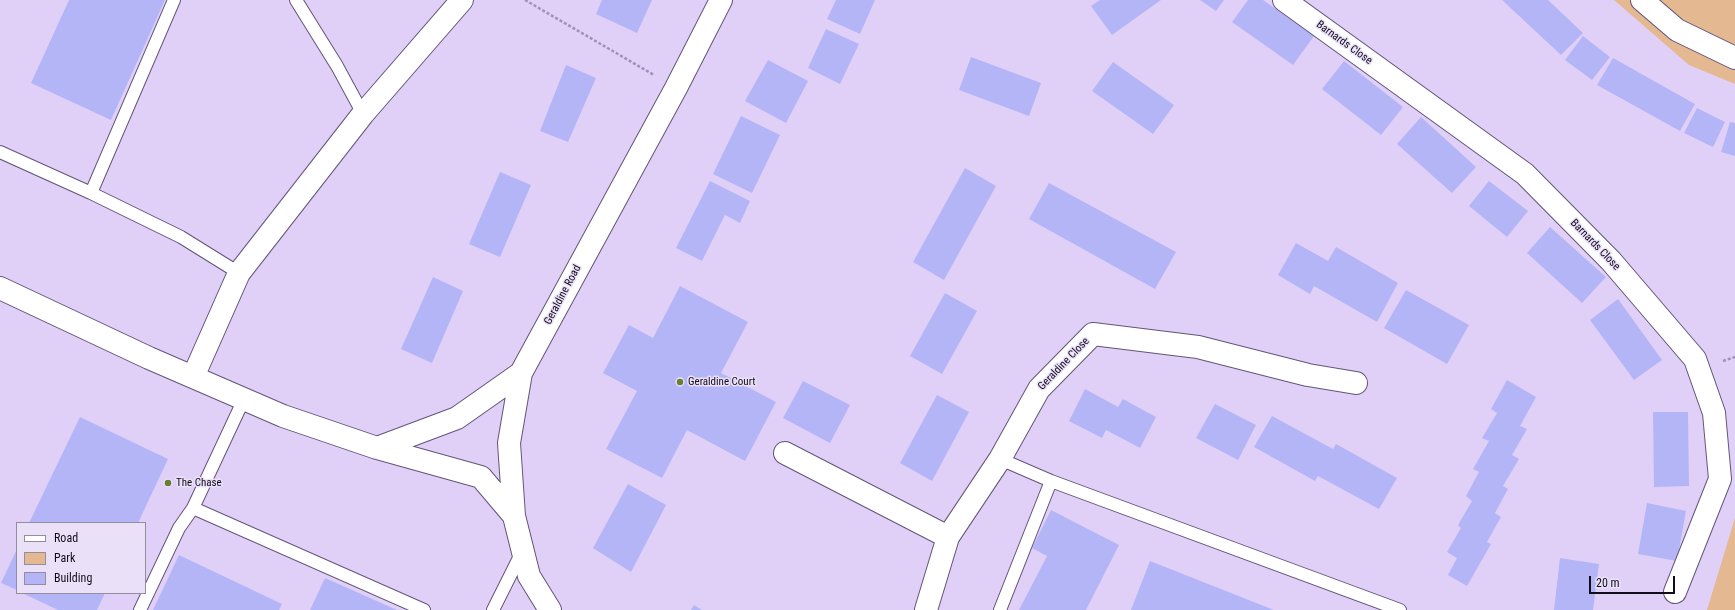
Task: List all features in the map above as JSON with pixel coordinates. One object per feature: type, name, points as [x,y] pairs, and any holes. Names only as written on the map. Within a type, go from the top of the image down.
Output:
[{"type":"street","points":[[193,377],[239,273],[363,114],[462,0]]},
{"type":"street","name":"Geraldine Road","points":[[550,610],[529,576],[514,516],[508,443],[521,373],[676,88],[721,0]]},
{"type":"street","name":"Barnards Close","points":[[1284,0],[1525,174],[1611,261],[1695,359],[1714,413],[1720,479],[1675,592]]},
{"type":"street","points":[[1642,0],[1677,30],[1735,58]]},
{"type":"street","points":[[0,288],[193,377],[283,416],[377,448],[481,477],[514,516]]},
{"type":"street","name":"Geraldine Close","points":[[926,610],[948,537],[1000,458],[1039,389],[1093,334],[1198,347],[1308,375],[1356,383]]},
{"type":"street","points":[[377,448],[458,418],[521,373]]},
{"type":"street","points":[[785,453],[948,537]]},
{"type":"lane","points":[[90,193],[174,0]]},
{"type":"lane","points":[[296,0],[337,66],[363,114]]},
{"type":"lane","points":[[0,152],[181,237],[239,273]]},
{"type":"lane","points":[[140,610],[179,528],[193,508],[244,399]]},
{"type":"lane","points":[[1000,458],[1050,482],[1400,610]]},
{"type":"lane","points":[[1000,610],[1050,482]]},
{"type":"lane","points":[[193,508],[424,610]]},
{"type":"lane","points":[[493,610],[522,551]]},
{"type":"path","points":[[525,0],[676,88]]},
{"type":"green space","points":[[1614,0],[1735,0],[1735,84],[1689,65]]},
{"type":"green space","points":[[1735,518],[1735,610],[1707,610]]},
{"type":"building","points":[[69,0],[165,0],[111,120],[31,83]]},
{"type":"building","points":[[602,0],[652,0],[637,33],[596,14]]},
{"type":"building","points":[[836,0],[875,0],[860,34],[827,19]]},
{"type":"building","points":[[1100,0],[1161,0],[1112,35],[1091,6]]},
{"type":"building","points":[[1200,0],[1224,0],[1216,11]]},
{"type":"building","points":[[1248,0],[1263,0],[1314,36],[1293,65],[1232,22]]},
{"type":"building","points":[[1502,0],[1548,0],[1583,33],[1561,55]]},
{"type":"building","points":[[826,29],[859,44],[840,84],[808,68]]},
{"type":"building","points":[[1583,36],[1610,57],[1592,80],[1565,60]]},
{"type":"building","points":[[971,57],[1041,83],[1029,116],[959,90]]},
{"type":"building","points":[[1613,58],[1695,104],[1680,131],[1597,85]]},
{"type":"building","points":[[768,60],[808,81],[786,123],[745,101]]},
{"type":"building","points":[[1344,61],[1403,107],[1381,135],[1322,89]]},
{"type":"building","points":[[1113,62],[1174,105],[1153,134],[1092,91]]},
{"type":"building","points":[[566,65],[596,78],[568,142],[540,131]]},
{"type":"building","points":[[1697,108],[1725,122],[1713,147],[1684,133]]},
{"type":"building","points":[[741,116],[780,135],[752,193],[713,174]]},
{"type":"building","points":[[1421,117],[1476,167],[1452,193],[1397,144]]},
{"type":"building","points":[[1730,122],[1735,123],[1735,156],[1721,152]]},
{"type":"building","points":[[965,168],[996,186],[944,280],[913,262]]},
{"type":"building","points":[[500,172],[531,185],[500,257],[469,244]]},
{"type":"building","points":[[710,181],[750,201],[740,223],[725,215],[702,261],[676,248]]},
{"type":"building","points":[[1489,181],[1528,211],[1507,237],[1469,206]]},
{"type":"building","points":[[1049,183],[1176,252],[1155,289],[1029,219]]},
{"type":"building","points":[[1550,227],[1606,277],[1582,303],[1527,253]]},
{"type":"building","points":[[1296,243],[1328,261],[1336,247],[1398,283],[1377,322],[1314,286],[1310,294],[1278,275]]},
{"type":"building","points":[[433,277],[463,291],[432,363],[401,349]]},
{"type":"building","name":"Geraldine Court","points":[[680,286],[748,322],[721,373],[776,402],[745,461],[687,430],[662,478],[606,449],[637,391],[603,373],[629,325],[653,338]]},
{"type":"building","points":[[1406,290],[1469,325],[1447,364],[1384,328]]},
{"type":"building","points":[[945,293],[977,311],[942,374],[910,356]]},
{"type":"building","points":[[1618,299],[1662,360],[1634,380],[1590,320]]},
{"type":"building","points":[[1507,380],[1536,397],[1520,426],[1527,429],[1512,455],[1519,459],[1503,486],[1508,489],[1495,513],[1501,517],[1487,542],[1491,544],[1467,586],[1448,575],[1457,558],[1447,552],[1461,528],[1458,525],[1472,501],[1466,496],[1479,472],[1473,469],[1489,441],[1482,438],[1497,413],[1491,409]]},
{"type":"building","points":[[803,381],[850,405],[830,443],[783,418]]},
{"type":"building","points":[[1085,389],[1118,407],[1123,399],[1156,417],[1140,448],[1106,430],[1102,438],[1069,421]]},
{"type":"building","points":[[937,395],[969,412],[932,481],[900,463]]},
{"type":"building","points":[[1215,404],[1256,425],[1238,460],[1196,438]]},
{"type":"building","points":[[1653,412],[1688,412],[1689,486],[1654,487]]},
{"type":"building","points":[[1272,416],[1333,449],[1336,444],[1397,478],[1379,509],[1318,476],[1315,481],[1254,447]]},
{"type":"building","points":[[80,417],[168,459],[138,522],[29,522]]},
{"type":"building","points":[[628,484],[666,505],[631,572],[593,548]]},
{"type":"building","points":[[1647,503],[1686,511],[1677,561],[1638,554]]},
{"type":"building","points":[[1051,510],[1119,545],[1086,610],[1019,610],[1047,556],[1032,548]]},
{"type":"building","points":[[16,551],[16,590],[1,583]]},
{"type":"building","points":[[179,555],[282,604],[279,610],[153,610]]},
{"type":"building","points":[[1560,558],[1599,564],[1593,610],[1554,610]]},
{"type":"building","points":[[1150,561],[1274,610],[1131,610]]},
{"type":"building","points":[[325,578],[397,610],[310,610]]},
{"type":"building","points":[[24,594],[105,594],[97,610],[58,610]]},
{"type":"building","points":[[694,605],[702,610],[691,610]]},
{"type":"place","name":"Geraldine Court","points":[[680,382]]},
{"type":"place","name":"The Chase","points":[[168,483]]}]
